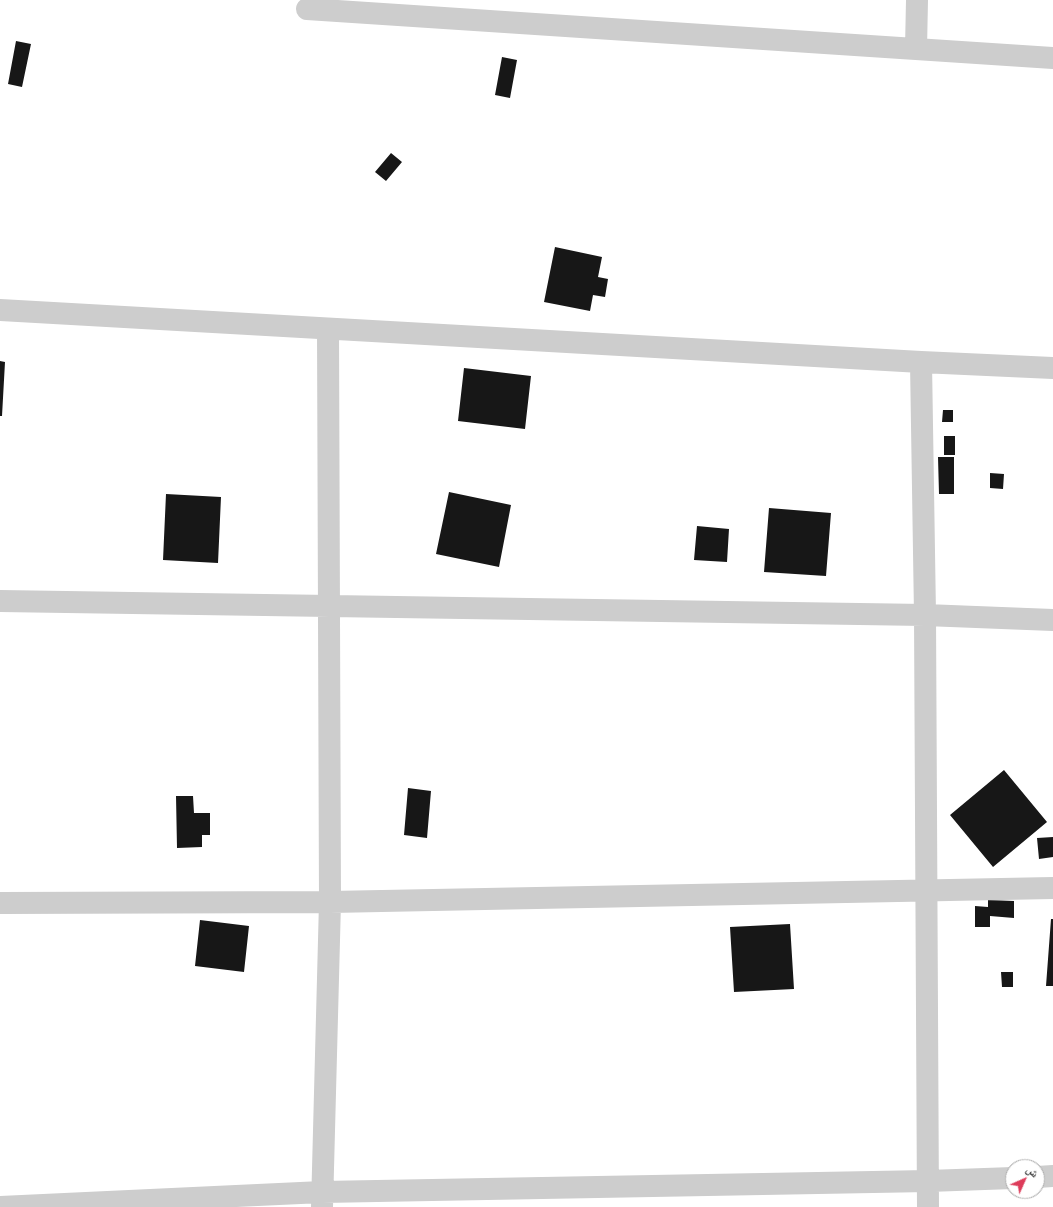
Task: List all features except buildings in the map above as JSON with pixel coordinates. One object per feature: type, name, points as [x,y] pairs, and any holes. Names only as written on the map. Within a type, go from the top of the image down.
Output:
[{"type":"street","points":[[916,49],[917,0]]},
{"type":"street","points":[[307,9],[1053,58]]},
{"type":"street","points":[[0,310],[921,362],[1053,368]]},
{"type":"street","points":[[322,1199],[330,902],[328,329]]},
{"type":"street","points":[[921,362],[925,615],[928,1207]]},
{"type":"street","points":[[0,601],[925,615],[1053,620]]},
{"type":"street","points":[[0,903],[330,902],[1053,888]]},
{"type":"street","points":[[0,1207],[322,1199],[1005,1178]]}]
